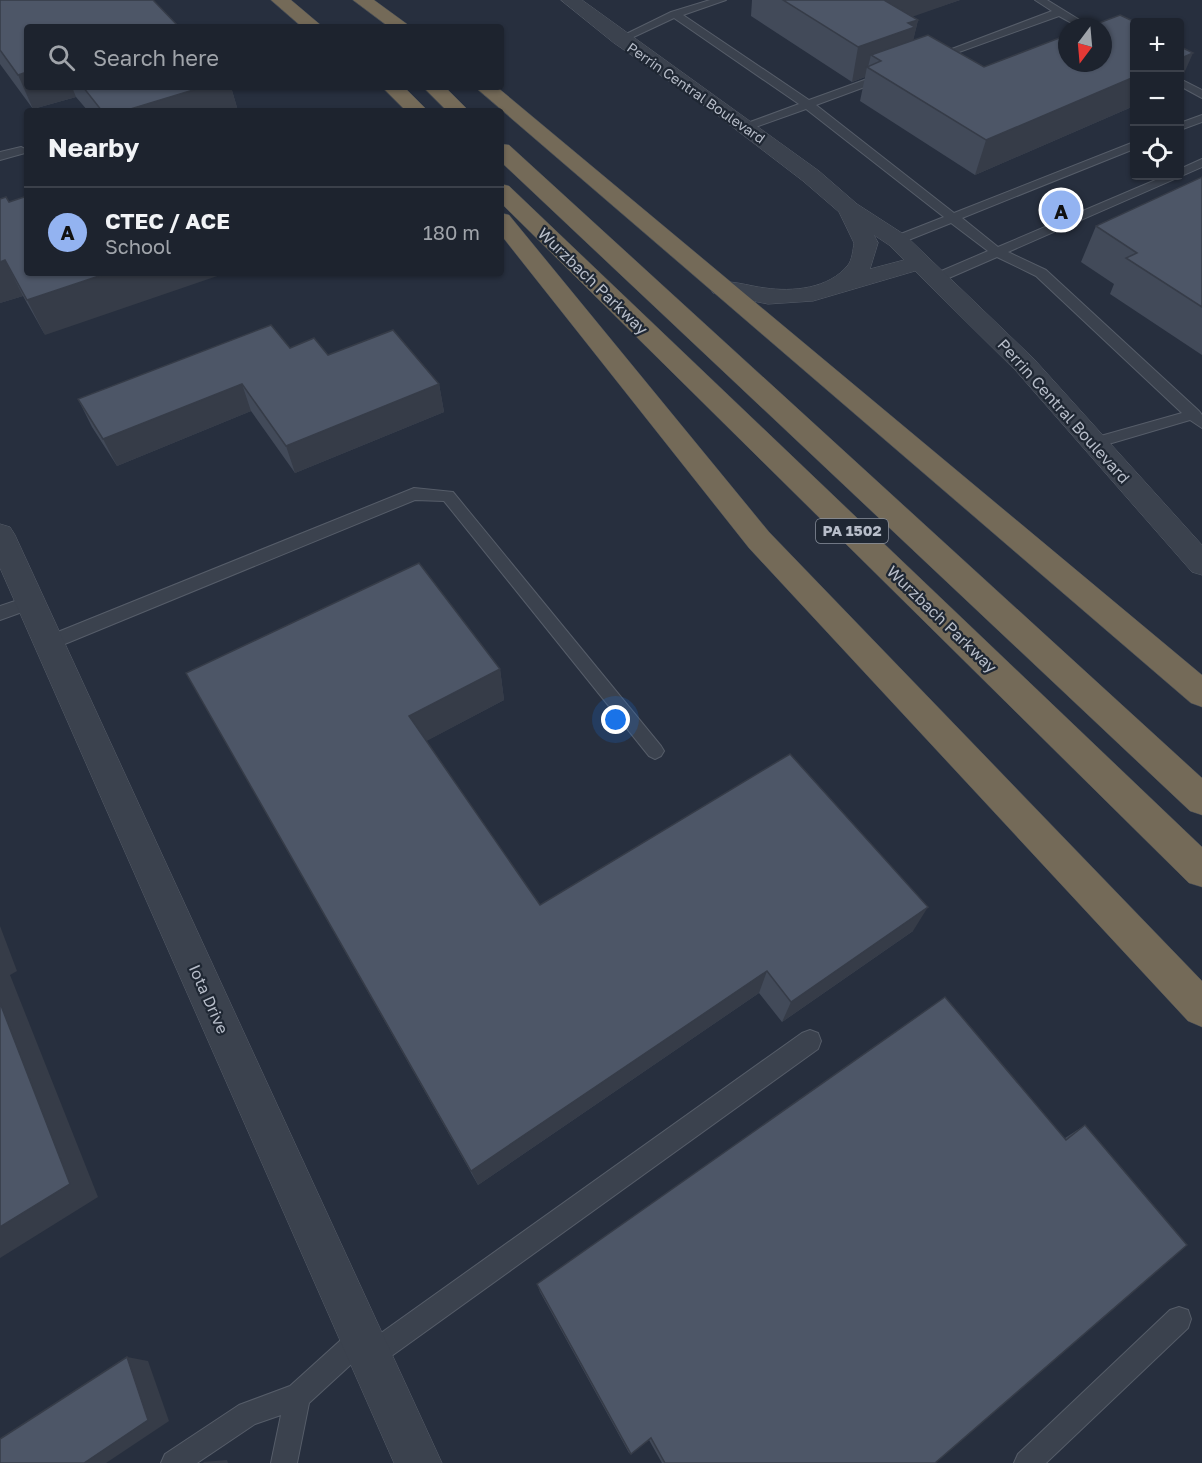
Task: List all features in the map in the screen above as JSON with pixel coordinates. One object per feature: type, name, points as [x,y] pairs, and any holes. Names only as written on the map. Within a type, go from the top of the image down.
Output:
[{"type":"highway","points":[[280,0],[310,24]]},
{"type":"highway","points":[[354,3],[366,24]]},
{"type":"highway","points":[[354,3],[396,24]]},
{"type":"highway","points":[[396,90],[413,108]]},
{"type":"highway","points":[[436,90],[456,108]]},
{"type":"highway","points":[[489,90],[1202,694]]},
{"type":"highway","name":"Wurzbach Parkway","points":[[504,153],[1202,800]]},
{"type":"highway","name":"Wurzbach Parkway","points":[[504,194],[1202,871]]},
{"type":"highway","points":[[504,224],[759,540],[1202,1008]]},
{"type":"street","name":"Perrin Central Boulevard","points":[[570,0],[746,127],[811,176],[849,209],[897,240],[1025,365],[1202,564]]},
{"type":"street","name":"Perrin Central Boulevard","points":[[837,287],[860,267],[866,243],[849,209]]},
{"type":"street","name":"Perrin Central Boulevard","points":[[722,288],[768,296],[813,294],[837,287],[929,270]]},
{"type":"street","name":"Iota Drive","points":[[0,535],[15,608],[49,643],[418,1463]]},
{"type":"lane","points":[[621,39],[675,14],[721,0]]},
{"type":"lane","points":[[1040,0],[1070,18]]},
{"type":"lane","points":[[917,64],[1060,12]]},
{"type":"lane","points":[[675,14],[807,104],[997,252],[1041,273],[1198,419]]},
{"type":"lane","points":[[746,127],[895,72]]},
{"type":"lane","points":[[1184,85],[1202,95]]},
{"type":"lane","points":[[1181,126],[1202,117]]},
{"type":"lane","points":[[897,240],[1130,147]]},
{"type":"lane","points":[[0,156],[21,151]]},
{"type":"lane","points":[[1184,171],[1202,163]]},
{"type":"lane","points":[[929,270],[997,252],[1165,180]]},
{"type":"lane","points":[[1095,443],[1198,419]]},
{"type":"lane","points":[[49,643],[414,494],[447,496],[655,751]]},
{"type":"lane","points":[[174,1463],[248,1414],[298,1396],[810,1041]]},
{"type":"lane","points":[[1027,1463],[1179,1319]]},
{"type":"lane","points":[[284,1463],[298,1396]]},
{"type":"building","points":[[0,0],[153,0],[176,24],[24,24],[24,73],[18,75],[0,50]]},
{"type":"building","points":[[783,0],[884,0],[918,20],[908,23],[915,27],[858,47]]},
{"type":"building","points":[[1120,15],[1130,20],[1130,79],[986,140],[867,67],[881,61],[871,55],[928,35],[984,67],[1058,38],[1058,72],[1112,72],[1112,18]]},
{"type":"building","points":[[1184,48],[1193,53],[1184,57]]},
{"type":"building","points":[[85,90],[193,90],[134,108],[100,108]]},
{"type":"building","points":[[1202,177],[1202,307],[1126,258],[1137,253],[1096,226]]},
{"type":"building","points":[[6,197],[9,202],[24,197],[24,276],[99,276],[27,300],[5,260],[0,262],[0,199]]},
{"type":"building","points":[[271,325],[290,348],[314,338],[328,355],[393,330],[439,384],[286,446],[242,384],[103,439],[78,399]]},
{"type":"building","points":[[419,563],[500,669],[409,716],[540,905],[790,754],[928,907],[791,1002],[767,971],[471,1171],[186,673]]},
{"type":"building","points":[[945,997],[1066,1140],[1085,1125],[1187,1245],[935,1463],[665,1463],[651,1438],[631,1454],[537,1284]]},
{"type":"building","points":[[0,1003],[70,1184],[0,1227]]},
{"type":"building","points":[[127,1357],[148,1420],[84,1463],[0,1463],[0,1439]]},
{"type":"place","name":"CTEC / ACE","points":[[1061,210]]}]
